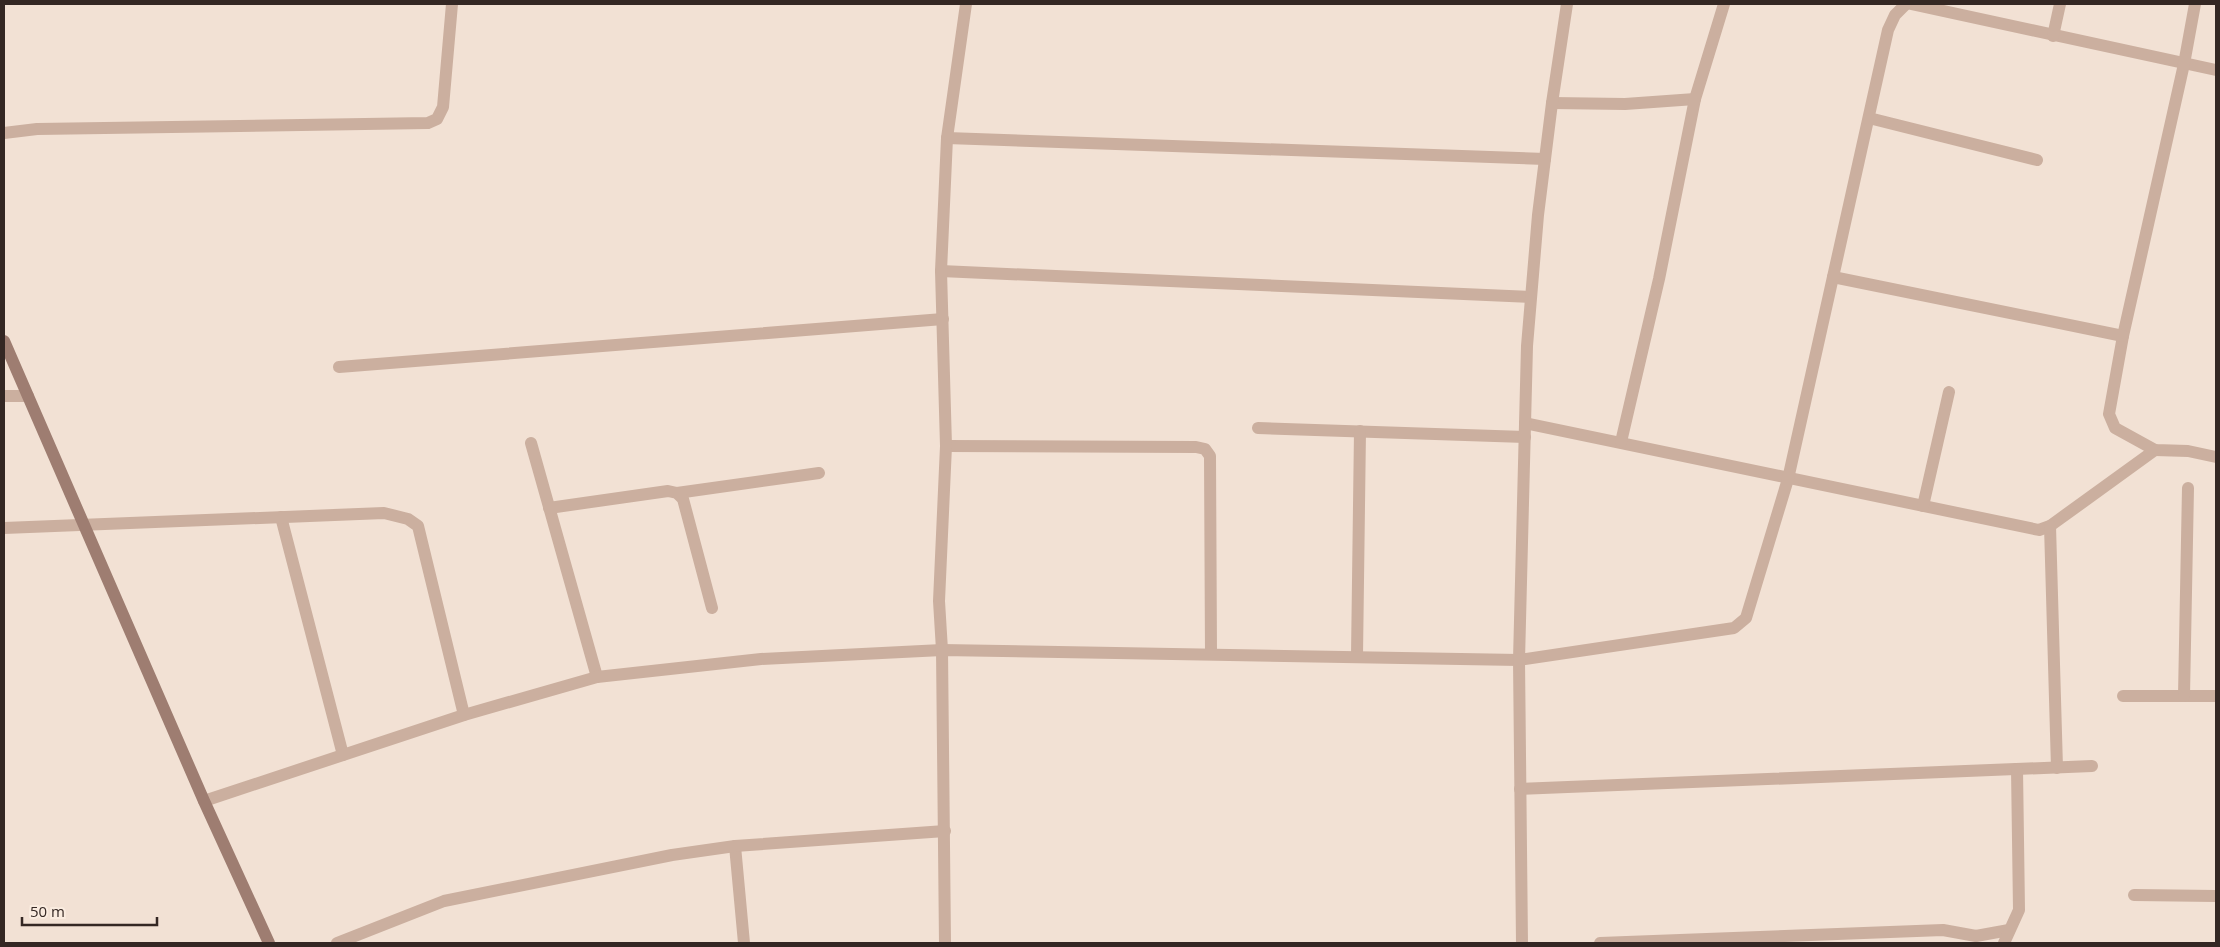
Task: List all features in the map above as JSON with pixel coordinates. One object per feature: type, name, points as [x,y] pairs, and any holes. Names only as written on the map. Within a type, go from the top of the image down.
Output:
[{"type":"street","points":[[4,133],[37,129],[428,123],[437,119],[443,108],[452,4]]},
{"type":"street","points":[[945,943],[942,650],[939,601],[946,446],[944,319],[941,271],[947,138],[966,4]]},
{"type":"street","points":[[1522,943],[1519,660],[1530,297],[1552,103],[1567,4]]},
{"type":"street","points":[[1621,442],[1659,279],[1695,99],[1724,4]]},
{"type":"street","points":[[204,800],[464,715],[597,678],[761,659],[942,650],[1519,660],[1734,628],[1746,618],[1788,479],[1888,30],[1895,14],[1906,4]]},
{"type":"street","points":[[1911,4],[2216,70]]},
{"type":"street","points":[[2054,36],[2060,4]]},
{"type":"street","points":[[2195,4],[2184,64],[2123,336],[2109,414],[2115,428],[2155,450],[2188,451],[2216,457]]},
{"type":"street","points":[[1552,103],[1624,104],[1695,99]]},
{"type":"street","points":[[1869,118],[2037,160]]},
{"type":"street","points":[[947,138],[1545,159]]},
{"type":"street","points":[[941,271],[1530,297]]},
{"type":"street","points":[[1833,277],[2123,336]]},
{"type":"street","points":[[339,367],[944,319]]},
{"type":"street","points":[[4,341],[204,800],[269,943]]},
{"type":"street","points":[[1923,506],[1949,392]]},
{"type":"street","points":[[4,396],[28,396]]},
{"type":"street","points":[[1525,423],[2039,530],[2050,526],[2155,450]]},
{"type":"street","points":[[1258,428],[1526,437]]},
{"type":"street","points":[[1356,656],[1360,431]]},
{"type":"street","points":[[531,443],[597,678]]},
{"type":"street","points":[[946,446],[1196,447],[1205,449],[1210,456],[1211,654]]},
{"type":"street","points":[[550,508],[668,491],[677,493],[819,473]]},
{"type":"street","points":[[2184,696],[2188,488]]},
{"type":"street","points":[[677,493],[683,499],[712,608]]},
{"type":"street","points":[[4,528],[384,513],[408,519],[418,526],[464,715]]},
{"type":"street","points":[[281,518],[343,755]]},
{"type":"street","points":[[2050,526],[2057,768]]},
{"type":"street","points":[[2124,696],[2216,696]]},
{"type":"street","points":[[1520,789],[2092,766]]},
{"type":"street","points":[[2004,943],[2019,910],[2017,769]]},
{"type":"street","points":[[337,943],[444,901],[672,855],[734,846],[945,831]]},
{"type":"street","points":[[734,846],[744,943]]},
{"type":"street","points":[[2134,895],[2216,896]]},
{"type":"street","points":[[1600,943],[1711,941],[1943,930],[1976,936],[2009,930]]}]
